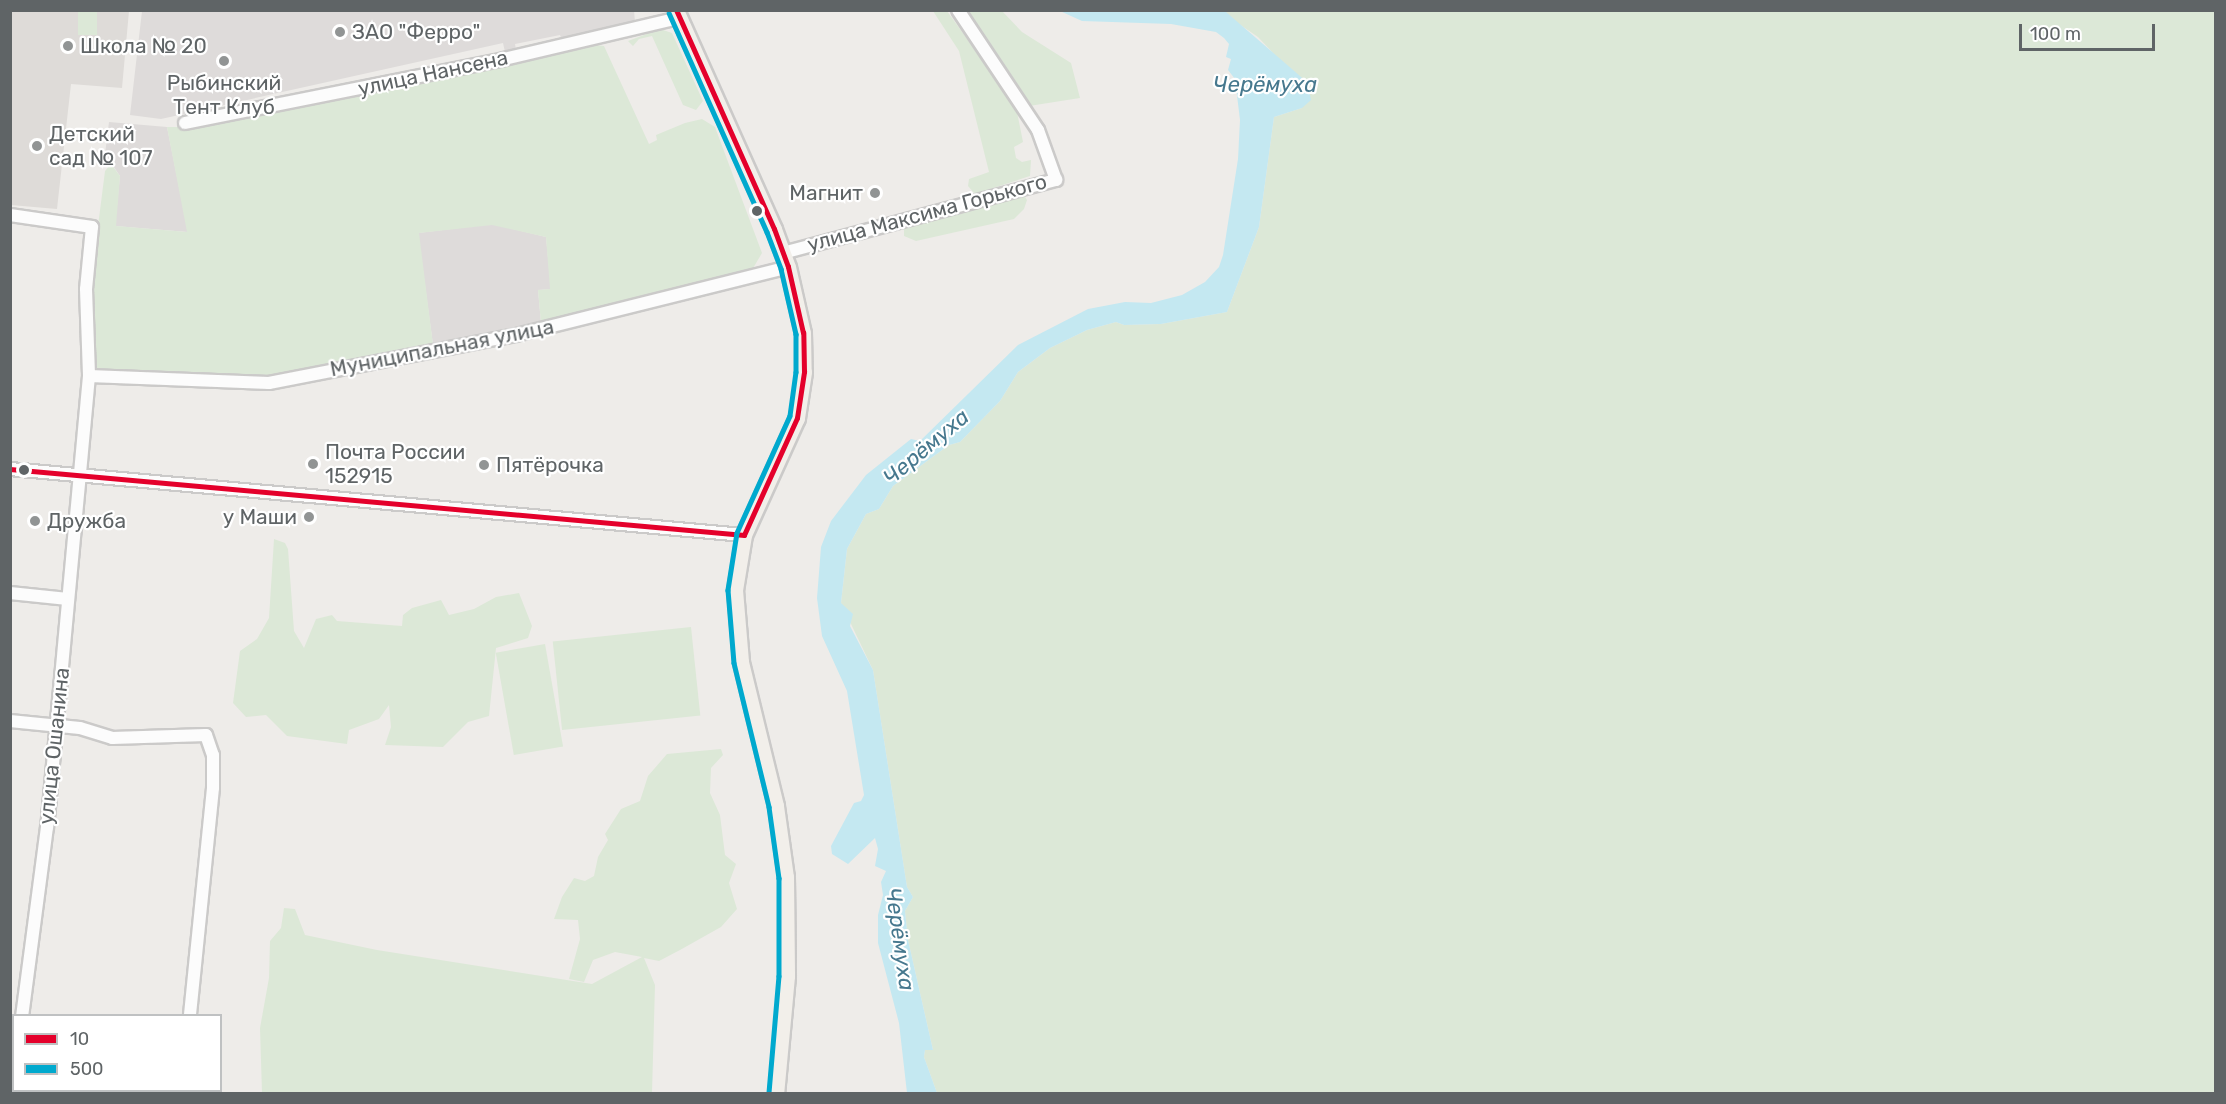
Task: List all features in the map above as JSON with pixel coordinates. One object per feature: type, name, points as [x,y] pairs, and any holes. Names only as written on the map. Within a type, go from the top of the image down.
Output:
[{"type":"main road","points":[[677,14],[786,260],[803,333],[803,389],[785,449],[744,535],[735,590],[738,640],[781,832],[788,915],[787,976],[776,1094]]},
{"type":"street","name":"улица Максима Горького","points":[[786,260],[1056,180],[1038,130],[958,10]]},
{"type":"street","name":"улица Нансена","points":[[185,123],[677,14]]},
{"type":"street","name":"улица Ошанина","points":[[10,215],[92,227],[86,289],[89,376],[78,475],[57,726],[22,1014]]},
{"type":"street","name":"Муниципальная улица","points":[[89,376],[269,382],[516,335],[786,260]]},
{"type":"street","points":[[10,469],[744,535]]},
{"type":"street","points":[[10,593],[68,599]]},
{"type":"street","points":[[10,722],[57,726],[112,738],[206,735],[213,755],[213,788],[190,1014]]},
{"type":"shaded area","points":[[634,10],[635,22],[562,40],[560,35],[515,44],[516,50],[505,52],[503,43],[161,119],[130,115],[142,11]]},
{"type":"shaded area","points":[[10,11],[129,11],[122,88],[71,84],[57,209],[11,205]]},
{"type":"shaded area","points":[[109,122],[167,127],[188,232],[115,226],[120,176],[105,154]]},
{"type":"shaded area","points":[[492,224],[546,237],[551,289],[538,290],[541,323],[433,345],[418,233]]},
{"type":"green space","points":[[78,11],[97,11],[97,35],[78,35]]},
{"type":"green space","points":[[933,11],[947,11],[1016,107],[1023,142],[1014,147],[1016,158],[1022,162],[1031,160],[1030,176],[975,194],[968,186],[969,179],[989,172],[959,51]]},
{"type":"green space","points":[[964,11],[1002,11],[1022,32],[1071,63],[1080,98],[1029,106]]},
{"type":"green space","points":[[1220,11],[2215,11],[2215,1093],[937,1093],[924,1057],[925,1050],[933,1050],[908,940],[905,911],[913,897],[907,887],[873,670],[841,603],[847,549],[866,514],[879,509],[893,486],[949,445],[960,442],[1000,401],[1018,372],[1050,348],[1087,330],[1116,322],[1124,325],[1161,324],[1227,312],[1259,227],[1274,117],[1302,108],[1277,57],[1258,37]]},
{"type":"green space","points":[[660,29],[672,33],[703,101],[696,110],[683,105],[652,36],[639,39],[633,46],[628,41]]},
{"type":"green space","points":[[588,44],[604,46],[649,144],[657,140],[656,135],[685,123],[702,119],[715,127],[762,253],[752,270],[541,323],[538,290],[550,289],[546,237],[492,225],[419,233],[433,345],[268,379],[92,373],[90,289],[105,171],[111,164],[120,176],[116,226],[187,232],[167,127],[188,127]]},
{"type":"green space","points":[[1023,194],[1027,200],[1024,209],[1014,219],[916,241],[904,236],[904,222]]},
{"type":"green space","points":[[274,539],[285,543],[288,549],[294,631],[304,648],[316,619],[332,615],[337,621],[402,626],[403,615],[412,608],[441,600],[449,615],[474,609],[496,597],[519,593],[532,626],[528,638],[496,648],[489,716],[468,722],[443,747],[385,745],[391,727],[389,705],[379,719],[349,730],[347,744],[287,736],[266,715],[246,717],[233,703],[240,651],[257,639],[269,618]]},
{"type":"green space","points":[[691,627],[700,716],[562,730],[553,642]]},
{"type":"green space","points":[[545,644],[563,746],[514,755],[496,653]]},
{"type":"green space","points":[[721,749],[723,755],[711,768],[710,793],[720,815],[725,855],[736,864],[729,883],[737,909],[721,927],[680,950],[659,961],[644,958],[655,985],[652,1093],[262,1093],[260,1028],[269,978],[270,941],[281,928],[284,908],[295,909],[305,935],[377,950],[592,984],[642,957],[615,952],[593,960],[584,982],[569,979],[580,939],[578,920],[554,919],[562,897],[574,878],[585,881],[594,876],[598,857],[608,840],[605,834],[621,809],[640,801],[648,776],[667,754]]},
{"type":"water","name":"Черёмуха","points":[[1060,11],[1226,12],[1308,83],[1311,100],[1302,108],[1274,117],[1259,227],[1227,312],[1161,324],[1124,325],[1116,322],[1087,330],[1050,348],[1018,372],[1000,401],[960,442],[949,445],[893,486],[879,509],[866,514],[847,549],[841,603],[853,614],[850,626],[873,670],[907,887],[913,897],[905,911],[908,940],[933,1050],[925,1050],[924,1057],[937,1093],[907,1093],[899,1023],[878,943],[878,915],[883,895],[881,882],[886,871],[875,866],[878,849],[875,838],[848,864],[832,854],[831,846],[854,803],[861,801],[864,795],[847,691],[822,636],[817,598],[821,547],[831,521],[866,475],[911,439],[920,441],[1018,345],[1088,309],[1125,302],[1151,303],[1182,295],[1205,282],[1219,267],[1223,255],[1238,159],[1240,120],[1235,79],[1228,70],[1231,59],[1226,57],[1229,44],[1224,38],[1216,32],[1171,24],[1082,21]]},
{"type":"transit line","name":"10","points":[[10,469],[744,535],[797,418],[804,372],[803,333],[788,267],[774,229],[676,10]]},
{"type":"transit line","name":"500","points":[[669,13],[767,232],[781,269],[796,334],[796,372],[790,416],[737,533],[728,590],[734,663],[769,807],[779,878],[779,976],[769,1093]]},
{"type":"place","name":"ЗАО \"Ферро\"","points":[[340,32]]},
{"type":"place","name":"Школа № 20","points":[[68,46]]},
{"type":"place","name":"Рыбинский Тент Клуб","points":[[224,61]]},
{"type":"place","name":"Детский сад № 107","points":[[37,146]]},
{"type":"place","name":"Магнит","points":[[875,193]]},
{"type":"place","name":"Почта России 152915","points":[[313,464]]},
{"type":"place","name":"Пятёрочка","points":[[484,465]]},
{"type":"place","name":"у Маши","points":[[309,517]]},
{"type":"place","name":"Дружба","points":[[35,521]]}]
